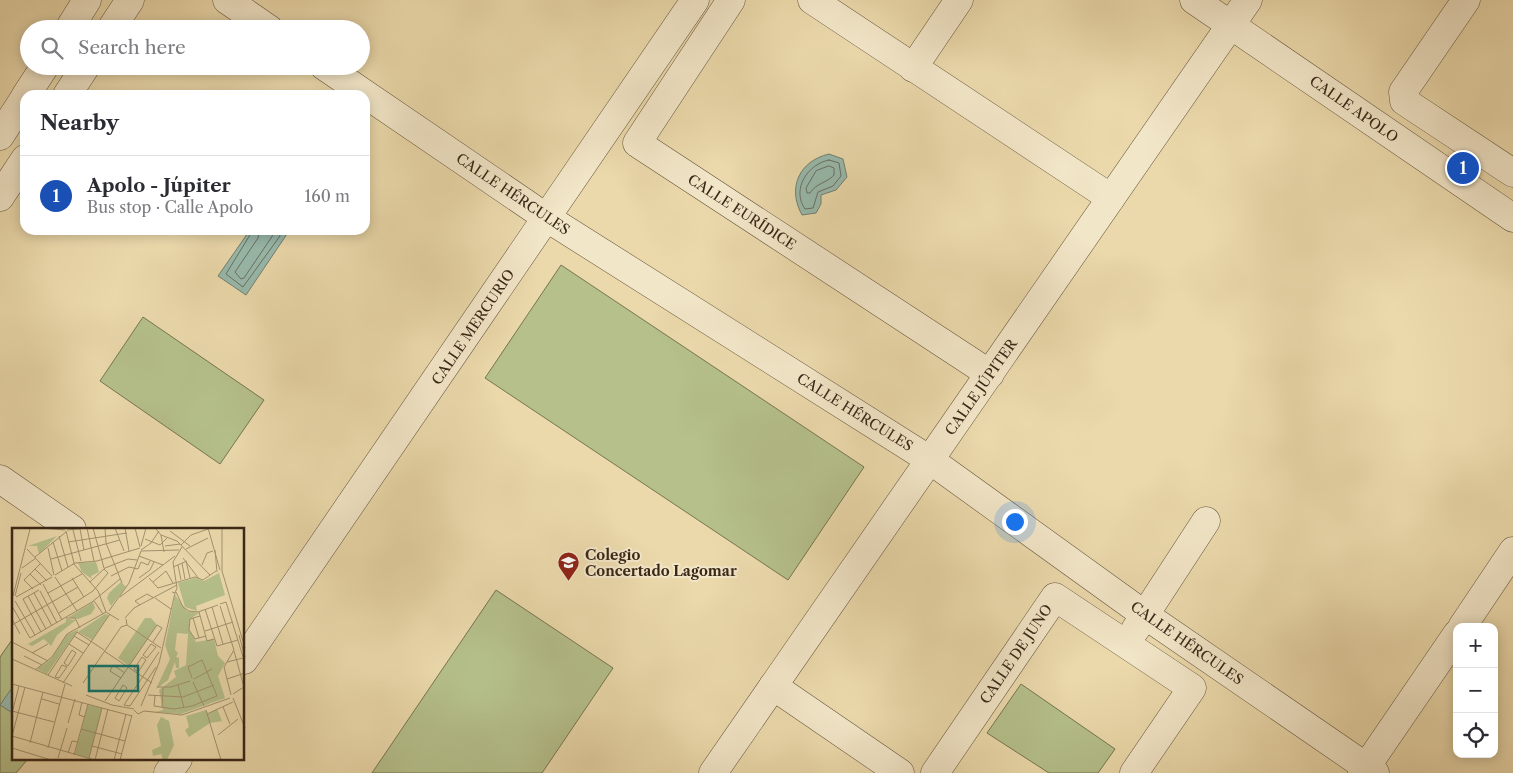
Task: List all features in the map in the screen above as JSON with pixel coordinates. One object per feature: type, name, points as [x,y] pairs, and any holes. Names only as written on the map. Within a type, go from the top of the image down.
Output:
[{"type":"street","points":[[75,20],[87,0]]},
{"type":"street","points":[[117,20],[130,0]]},
{"type":"street","points":[[227,0],[256,20]]},
{"type":"street","name":"CALLE MERCURIO","points":[[246,654],[695,0]]},
{"type":"street","points":[[637,143],[731,0]]},
{"type":"street","points":[[812,0],[1111,198]]},
{"type":"street","points":[[913,68],[959,0]]},
{"type":"street","name":"CALLE APOLO","points":[[1194,0],[1513,218]]},
{"type":"street","name":"CALLE JÚPITER","points":[[714,773],[1248,0]]},
{"type":"street","points":[[1466,0],[1403,92],[1404,101],[1513,173]]},
{"type":"street","points":[[30,90],[39,75]]},
{"type":"street","points":[[70,90],[80,75]]},
{"type":"street","name":"CALLE HÉRCULES","points":[[337,75],[359,90]]},
{"type":"street","name":"CALLE HÉRCULES","points":[[370,97],[547,218],[930,460],[1145,615],[1368,771]]},
{"type":"street","points":[[0,136],[20,105]]},
{"type":"street","name":"CALLE EURÍDICE","points":[[610,126],[990,374]]},
{"type":"street","points":[[0,197],[20,167]]},
{"type":"street","points":[[0,479],[71,528]]},
{"type":"street","points":[[1126,644],[1206,521]]},
{"type":"street","points":[[1465,623],[1512,556]]},
{"type":"street","name":"CALLE DE JUNO","points":[[935,773],[1055,597],[1192,688],[1134,773]]},
{"type":"street","points":[[1368,771],[1453,640]]},
{"type":"street","points":[[773,686],[900,773]]},
{"type":"street","points":[[168,773],[177,760]]},
{"type":"green space","points":[[561,265],[864,467],[788,580],[485,378]]},
{"type":"green space","points":[[143,317],[264,400],[220,464],[100,381]]},
{"type":"green space","points":[[496,590],[613,668],[542,773],[372,773]]},
{"type":"green space","points":[[12,640],[12,760],[27,760],[16,773],[0,773],[0,657]]},
{"type":"green space","points":[[1021,684],[1115,749],[1098,773],[1049,773],[987,733]]},
{"type":"water","points":[[829,154],[843,159],[847,177],[836,190],[821,195],[821,204],[816,213],[802,215],[796,195],[799,177],[803,169],[810,163]]},
{"type":"water","points":[[247,235],[286,235],[246,295],[218,276]]},
{"type":"water","points":[[12,688],[12,713],[0,705]]},
{"type":"place","name":"Apolo - Júpiter","points":[[1463,168]]},
{"type":"place","name":"Colegio Concertado Lagomar","points":[[569,582]]}]
